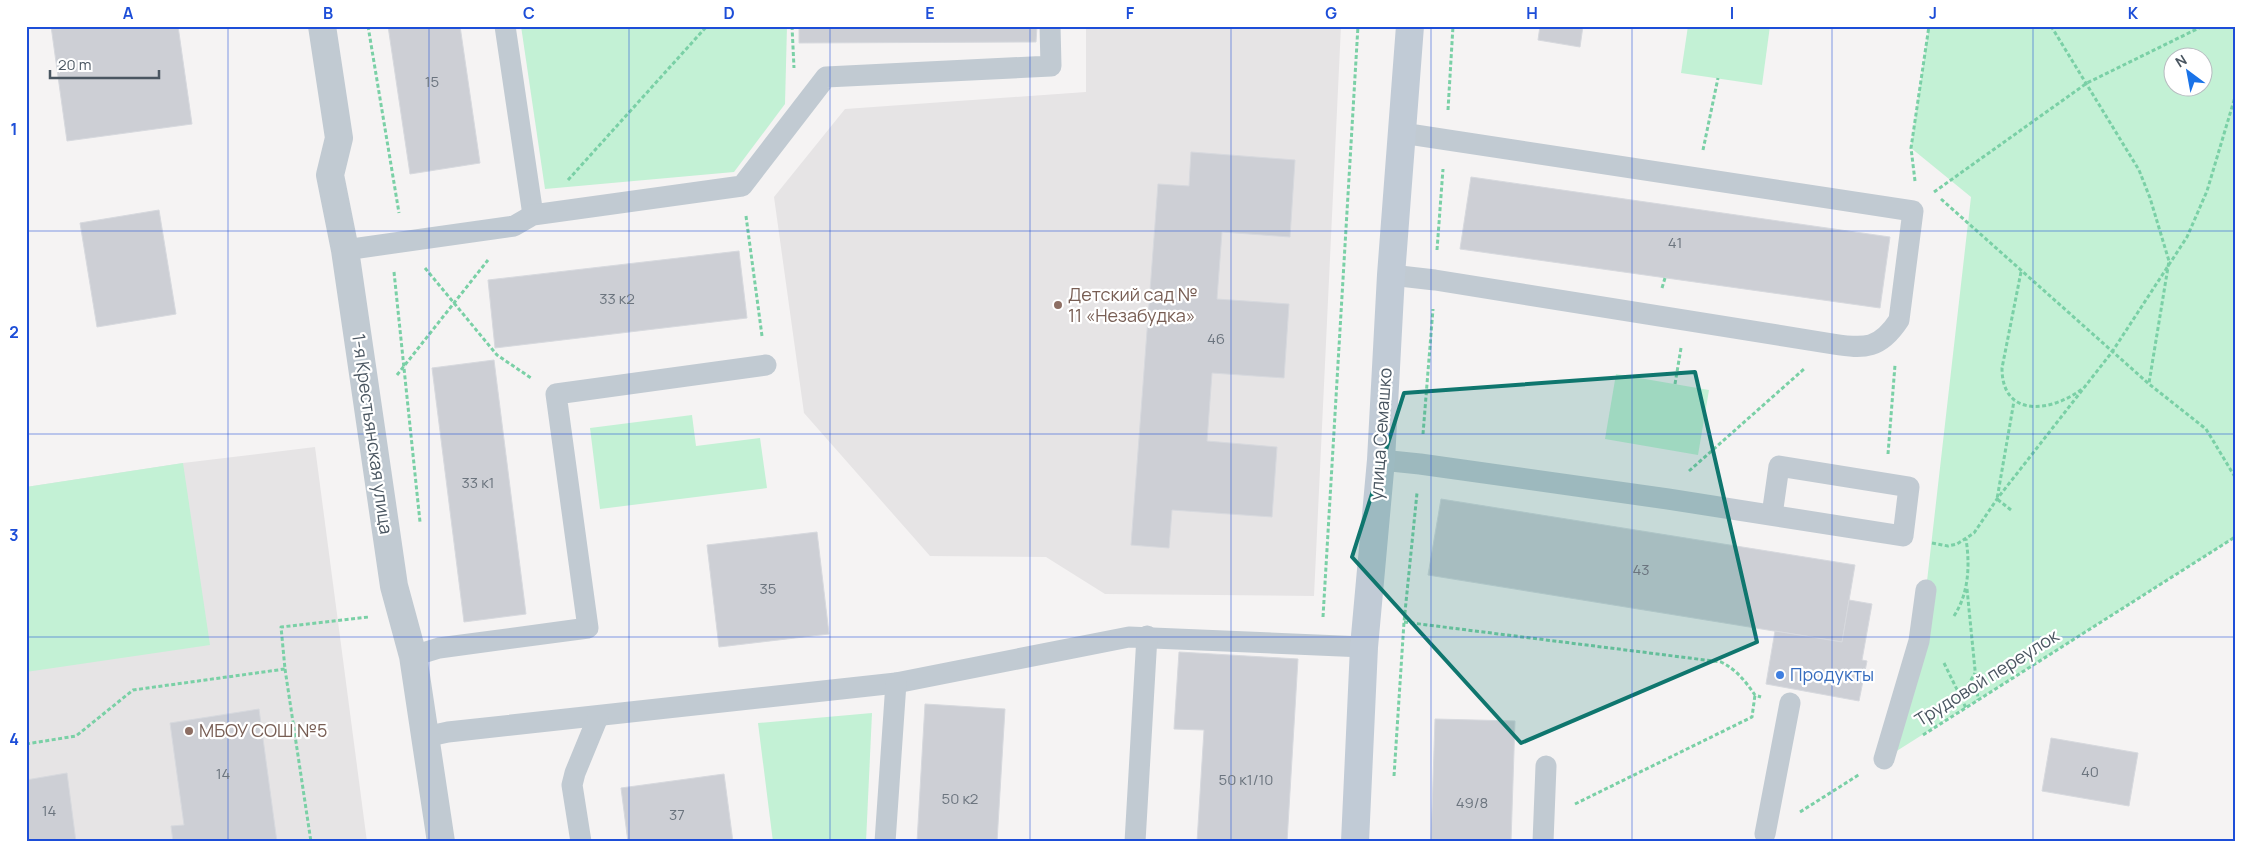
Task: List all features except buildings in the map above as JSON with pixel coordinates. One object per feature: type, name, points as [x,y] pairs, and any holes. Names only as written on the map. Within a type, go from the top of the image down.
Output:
[{"type":"main road","name":"улица Семашко","points":[[1355,842],[1364,647],[1381,460],[1391,275],[1410,26]]},
{"type":"street","name":"1-я Крестьянская улица","points":[[322,26],[339,138],[330,175],[345,250],[394,586],[413,656],[441,842]]},
{"type":"lane","points":[[505,26],[541,214]]},
{"type":"lane","points":[[345,250],[514,226],[541,214],[742,186],[826,77],[1051,66],[1050,26]]},
{"type":"lane","points":[[1391,275],[1435,280],[1833,344],[1869,347],[1891,333],[1899,320],[1914,211],[1446,138],[1402,133]]},
{"type":"lane","points":[[413,656],[439,648],[588,628],[556,394],[766,365]]},
{"type":"lane","points":[[1381,460],[1658,498],[1903,536],[1909,487],[1779,466],[1772,515]]},
{"type":"lane","points":[[1884,759],[1919,641],[1926,590]]},
{"type":"lane","points":[[425,737],[448,732],[896,683],[1128,636],[1364,647]]},
{"type":"lane","points":[[1135,842],[1147,636]]},
{"type":"lane","points":[[885,842],[896,683]]},
{"type":"lane","points":[[1765,834],[1790,703]]},
{"type":"lane","points":[[581,842],[572,785],[598,717]]},
{"type":"lane","points":[[1543,842],[1546,766]]},
{"type":"path","points":[[368,26],[404,243],[394,271],[421,532]]},
{"type":"path","points":[[541,214],[564,185],[707,26]]},
{"type":"path","points":[[1329,646],[1322,613],[1358,26]]},
{"type":"path","points":[[1393,784],[1404,622],[1420,464],[1435,280],[1453,26]]},
{"type":"path","points":[[1914,211],[1916,189],[1911,148],[1929,26]]},
{"type":"path","points":[[2051,26],[2139,170],[2150,198],[2169,261],[2149,384]]},
{"type":"path","points":[[1934,192],[2086,83],[2203,26]]},
{"type":"path","points":[[1697,178],[1718,78]]},
{"type":"path","points":[[1903,536],[1936,544],[1958,544],[1974,533],[1997,499],[2112,352],[2169,261],[2187,237],[2207,191],[2235,97]]},
{"type":"path","points":[[742,186],[766,365]]},
{"type":"path","points":[[1916,189],[1934,192],[2112,352],[2206,429],[2235,477]]},
{"type":"path","points":[[369,411],[455,304],[514,226]]},
{"type":"path","points":[[404,243],[497,355],[556,394]]},
{"type":"path","points":[[2021,272],[2002,368],[2002,381],[2005,391],[2014,401],[2022,406],[2033,407],[2065,400],[2086,386]]},
{"type":"path","points":[[1663,287],[1665,278]]},
{"type":"path","points":[[1675,384],[1686,320]]},
{"type":"path","points":[[1885,482],[1899,320]]},
{"type":"path","points":[[1658,498],[1833,344]]},
{"type":"path","points":[[1997,499],[2014,401]]},
{"type":"path","points":[[1997,499],[2011,510]]},
{"type":"path","name":"Трудовой переулок","points":[[1765,834],[2235,537]]},
{"type":"path","points":[[1966,585],[1978,700]]},
{"type":"path","points":[[311,842],[285,669],[281,627],[371,617]]},
{"type":"path","points":[[1404,622],[1721,662],[1733,668],[1744,679],[1755,695],[1752,717],[1544,820]]},
{"type":"path","points":[[1941,657],[1966,708]]},
{"type":"path","points":[[26,744],[76,736],[133,690],[285,669]]},
{"type":"path","points":[[1961,697],[1975,672]]},
{"type":"path","points":[[1755,695],[1790,703]]},
{"type":"highlighted area","points":[[1695,372],[1757,642],[1521,743],[1352,557],[1404,393]]},
{"type":"shaded area","name":"Детский сад № 11 «Незабудка»","points":[[1086,26],[1341,26],[1314,596],[1105,594],[1046,557],[930,556],[804,413],[774,197],[845,109],[1086,92]]},
{"type":"shaded area","name":"МБОУ СОШ №5","points":[[315,447],[367,842],[26,842],[26,487],[183,463]]},
{"type":"green space","points":[[521,26],[787,26],[785,104],[734,172],[545,189]]},
{"type":"green space","points":[[1688,26],[1770,26],[1762,85],[1681,73]]},
{"type":"green space","points":[[1929,26],[2235,26],[2235,537],[1884,759],[1926,590],[1971,197],[1911,148]]},
{"type":"green space","points":[[1616,374],[1709,390],[1698,455],[1605,439]]},
{"type":"green space","points":[[692,415],[696,446],[760,438],[767,488],[600,509],[590,428]]},
{"type":"green space","points":[[183,463],[210,645],[26,672],[26,487]]},
{"type":"green space","points":[[872,713],[866,842],[773,842],[758,723]]},
{"type":"place","name":"Детский сад № 11 «Незабудка»","points":[[1058,305]]},
{"type":"place","name":"Продукты","points":[[1780,675]]},
{"type":"place","name":"МБОУ СОШ №5","points":[[189,731]]}]
